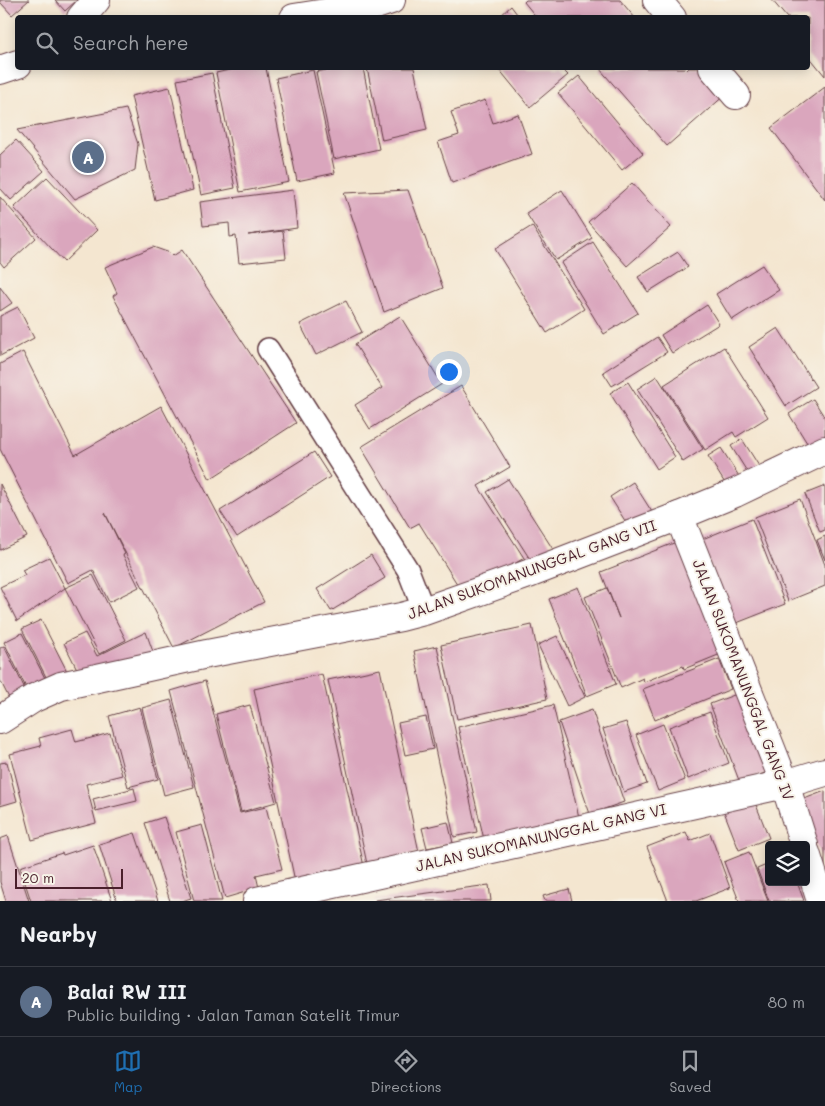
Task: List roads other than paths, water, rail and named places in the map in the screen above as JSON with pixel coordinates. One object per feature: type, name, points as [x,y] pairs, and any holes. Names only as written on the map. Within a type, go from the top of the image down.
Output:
[{"type":"street","points":[[84,15],[96,0]]},
{"type":"street","points":[[313,15],[376,5],[391,0]]},
{"type":"street","points":[[657,0],[670,15]]},
{"type":"street","points":[[715,70],[736,95]]},
{"type":"street","name":"JALAN SUKOMANUNGGAL GANG VII","points":[[0,720],[34,698],[61,686],[206,654],[401,618],[424,611],[531,573],[736,493],[825,450]]},
{"type":"street","name":"JALAN SUKOMANUNGGAL GANG IV","points":[[678,516],[785,784],[803,841]]},
{"type":"street","name":"JALAN SUKOMANUNGGAL GANG VI","points":[[257,901],[785,784],[825,772]]},
{"type":"street","points":[[810,866],[821,901]]},
{"type":"lane","points":[[268,349],[408,570],[424,611]]},
{"type":"place","name":"Balai RW III","points":[[88,157]]}]
